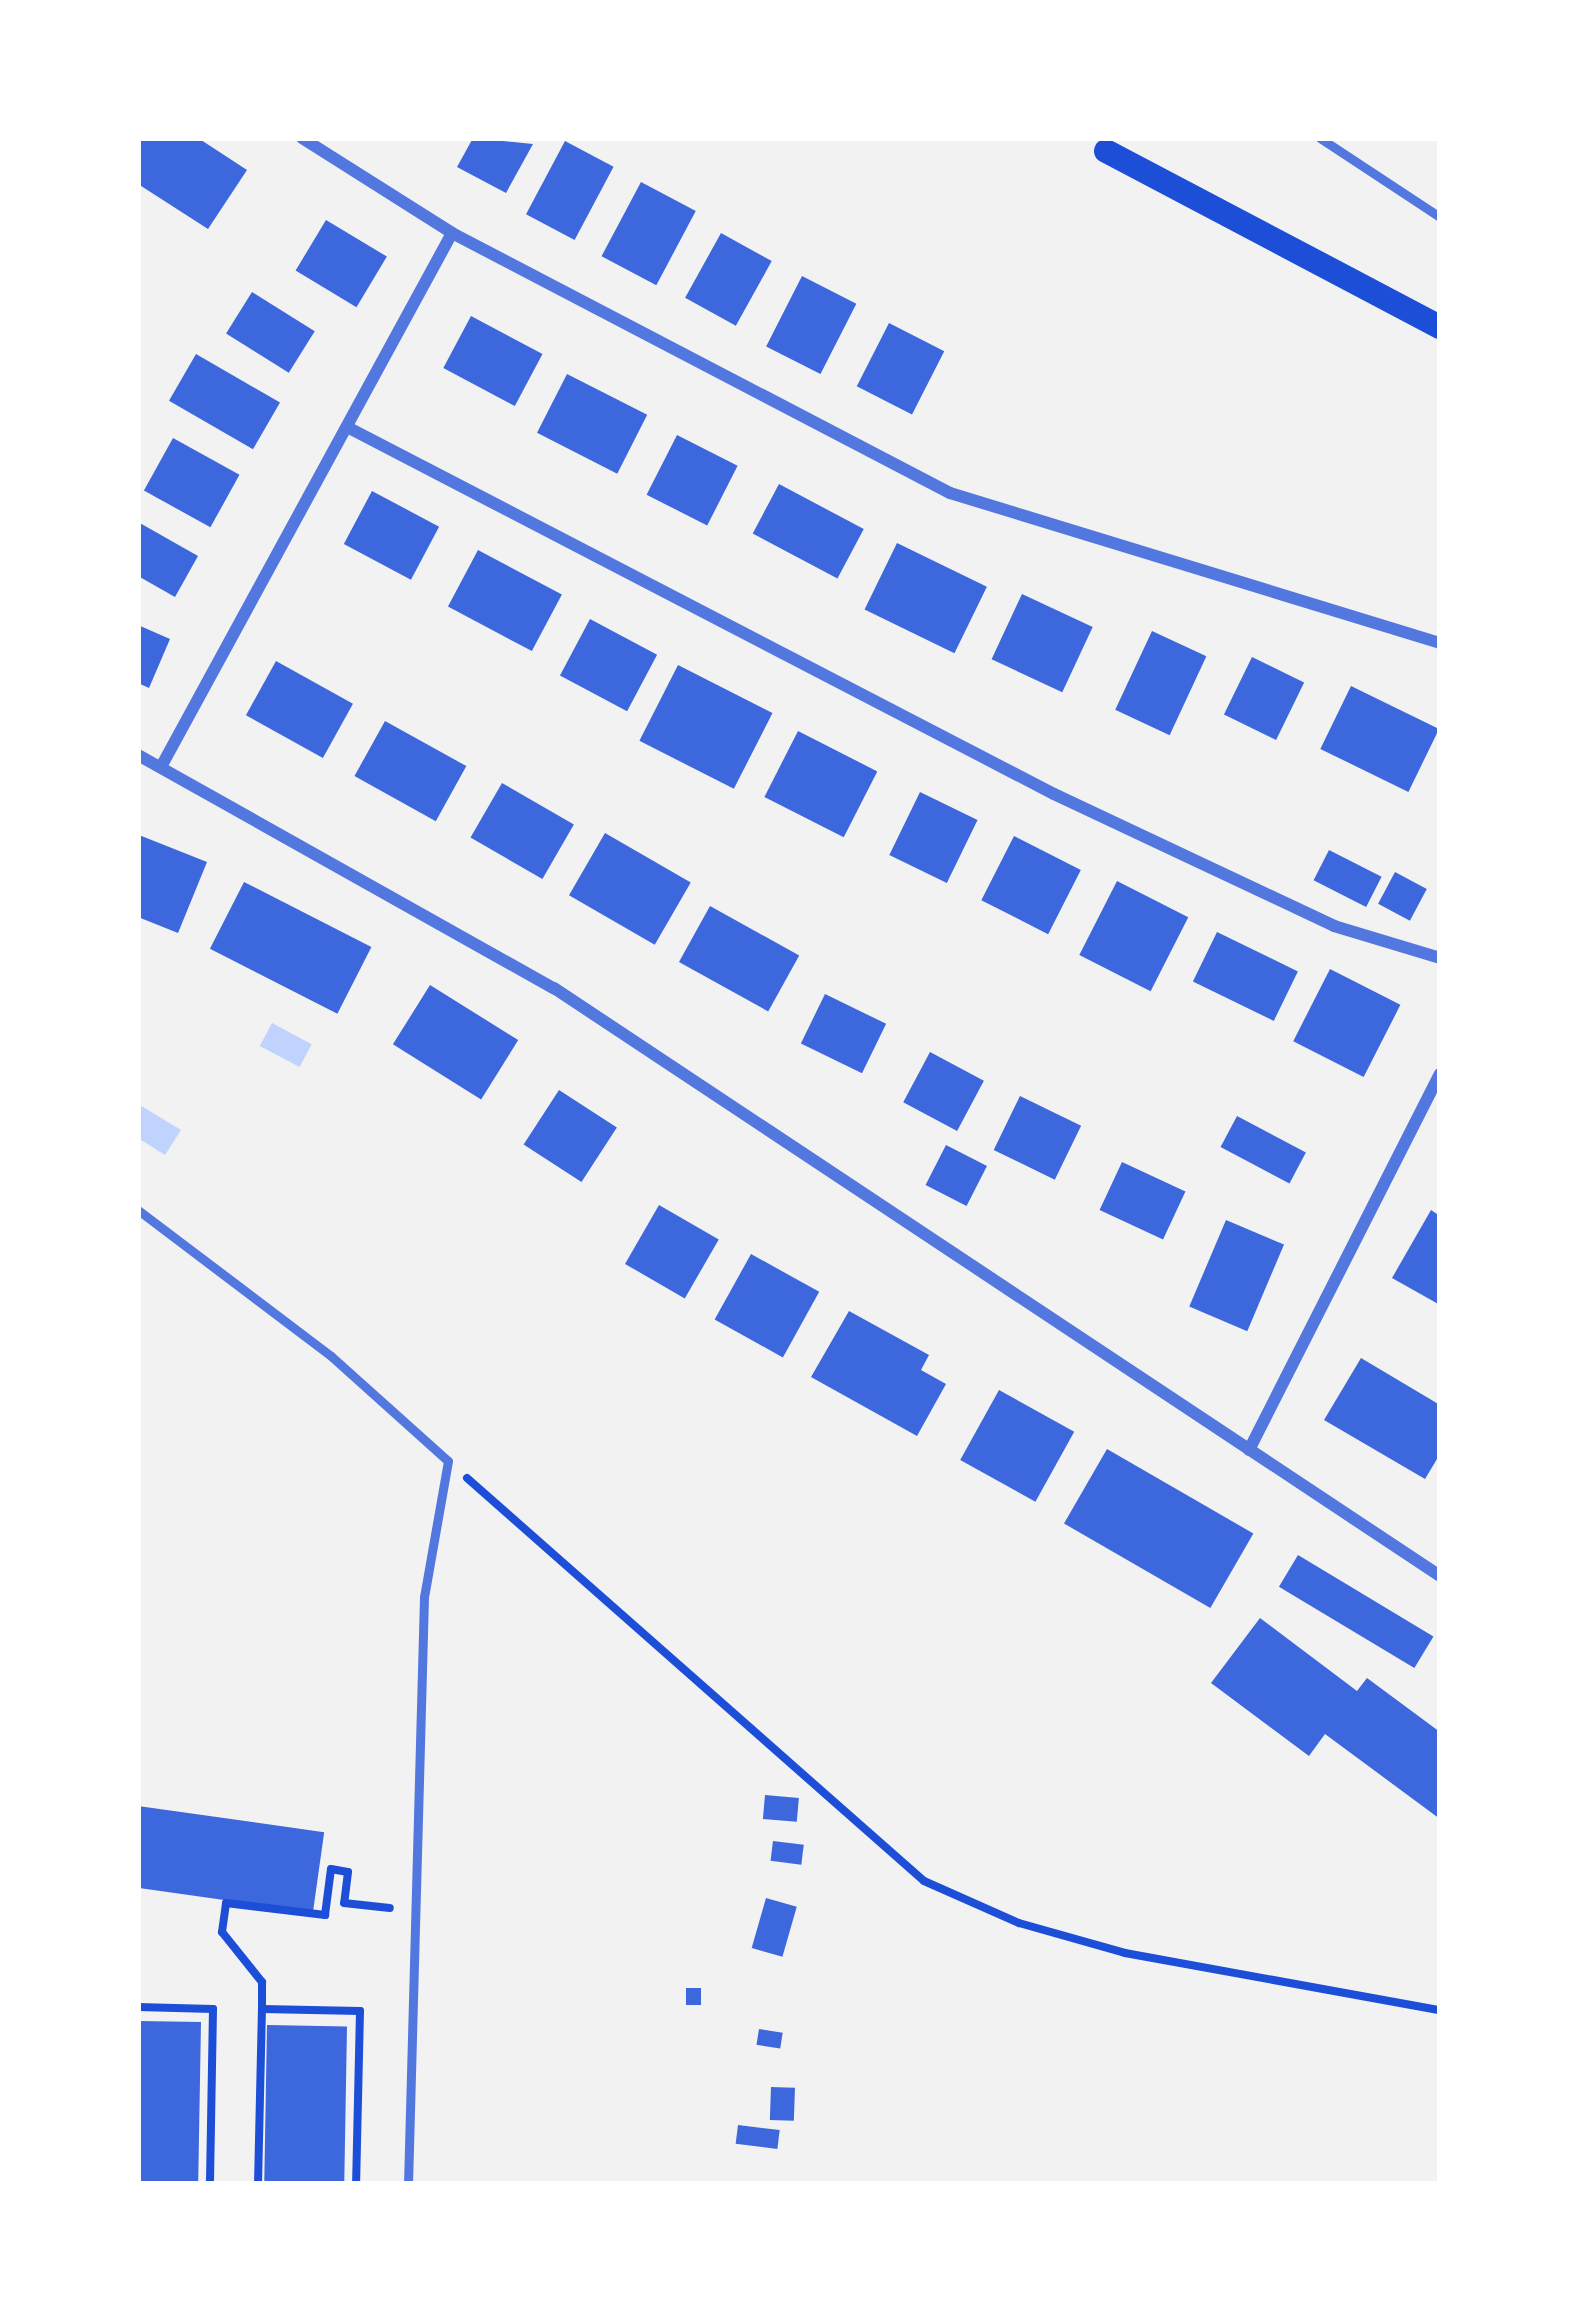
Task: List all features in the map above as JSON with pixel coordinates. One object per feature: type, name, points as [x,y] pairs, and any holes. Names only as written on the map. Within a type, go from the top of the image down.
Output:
[{"type":"main road","points":[[1106,151],[1440,328]]},
{"type":"street","points":[[302,138],[452,233],[950,493],[1440,643]]},
{"type":"street","points":[[162,765],[452,233]]},
{"type":"street","points":[[349,428],[1054,794],[1334,926],[1440,958]]},
{"type":"street","points":[[138,755],[554,988],[1440,1576]]},
{"type":"street","points":[[1249,1450],[1440,1074]]},
{"type":"lane","points":[[1320,138],[1440,217]]},
{"type":"lane","points":[[138,1210],[331,1356],[448,1461],[424,1597],[408,2184]]},
{"type":"path","points":[[448,1461],[924,1882],[1019,1923],[1125,1953],[1440,2010]]},
{"type":"path","points":[[258,2184],[262,1982],[222,1932],[226,1904],[325,1916],[331,1869],[348,1872],[344,1904],[416,1910]]},
{"type":"path","points":[[138,2007],[213,2009],[210,2184]]},
{"type":"path","points":[[262,2009],[360,2011],[356,2184]]},
{"type":"water","points":[[272,1023],[312,1044],[300,1067],[260,1046]]},
{"type":"water","points":[[138,1104],[181,1130],[165,1155],[138,1138]]},
{"type":"building","points":[[138,138],[198,138],[247,170],[208,229],[138,184]]},
{"type":"building","points":[[473,138],[533,144],[506,193],[457,167]]},
{"type":"building","points":[[565,141],[614,167],[575,240],[526,214]]},
{"type":"building","points":[[641,182],[696,211],[656,285],[602,256]]},
{"type":"building","points":[[326,220],[387,257],[356,307],[296,271]]},
{"type":"building","points":[[721,233],[772,261],[736,326],[685,298]]},
{"type":"building","points":[[802,276],[856,304],[820,374],[766,346]]},
{"type":"building","points":[[252,292],[315,331],[289,373],[226,334]]},
{"type":"building","points":[[471,316],[543,354],[515,406],[443,368]]},
{"type":"building","points":[[889,323],[944,351],[912,414],[857,386]]},
{"type":"building","points":[[196,354],[280,402],[253,449],[169,401]]},
{"type":"building","points":[[567,374],[647,415],[617,474],[537,433]]},
{"type":"building","points":[[677,435],[738,466],[707,526],[647,495]]},
{"type":"building","points":[[173,438],[239,475],[210,527],[144,490]]},
{"type":"building","points":[[779,484],[864,529],[837,579],[753,533]]},
{"type":"building","points":[[372,491],[439,527],[411,580],[344,544]]},
{"type":"building","points":[[138,522],[198,556],[175,597],[138,576]]},
{"type":"building","points":[[897,543],[987,587],[954,653],[865,610]]},
{"type":"building","points":[[478,550],[562,595],[532,651],[448,607]]},
{"type":"building","points":[[1022,594],[1093,627],[1062,692],[992,659]]},
{"type":"building","points":[[590,619],[657,655],[627,711],[560,676]]},
{"type":"building","points":[[138,625],[170,639],[149,688],[138,683]]},
{"type":"building","points":[[1152,631],[1206,656],[1170,735],[1115,710]]},
{"type":"building","points":[[1252,657],[1304,682],[1276,740],[1224,715]]},
{"type":"building","points":[[276,661],[353,704],[323,758],[246,715]]},
{"type":"building","points":[[678,665],[772,713],[734,789],[639,741]]},
{"type":"building","points":[[1351,686],[1439,729],[1408,792],[1320,749]]},
{"type":"building","points":[[385,721],[466,766],[436,821],[354,776]]},
{"type":"building","points":[[798,731],[877,771],[844,837],[764,797]]},
{"type":"building","points":[[502,783],[574,824],[542,879],[470,838]]},
{"type":"building","points":[[920,792],[978,820],[947,883],[889,855]]},
{"type":"building","points":[[605,833],[691,882],[655,945],[569,895]]},
{"type":"building","points":[[139,835],[207,862],[178,933],[138,917]]},
{"type":"building","points":[[1014,836],[1081,870],[1048,934],[981,900]]},
{"type":"building","points":[[1329,850],[1382,877],[1366,907],[1314,880]]},
{"type":"building","points":[[1395,872],[1427,889],[1410,921],[1378,904]]},
{"type":"building","points":[[1117,881],[1188,917],[1151,991],[1079,955]]},
{"type":"building","points":[[244,882],[371,947],[337,1014],[210,949]]},
{"type":"building","points":[[710,906],[799,955],[768,1011],[679,962]]},
{"type":"building","points":[[1217,932],[1298,971],[1274,1021],[1193,981]]},
{"type":"building","points":[[1330,969],[1400,1005],[1364,1077],[1293,1041]]},
{"type":"building","points":[[430,985],[518,1040],[481,1099],[393,1044]]},
{"type":"building","points":[[825,994],[886,1024],[862,1073],[801,1043]]},
{"type":"building","points":[[930,1052],[984,1081],[957,1131],[903,1102]]},
{"type":"building","points":[[559,1090],[617,1128],[581,1182],[524,1145]]},
{"type":"building","points":[[1020,1096],[1081,1126],[1055,1180],[994,1150]]},
{"type":"building","points":[[1237,1116],[1306,1153],[1289,1184],[1221,1147]]},
{"type":"building","points":[[946,1145],[987,1166],[967,1206],[926,1185]]},
{"type":"building","points":[[1122,1162],[1185,1192],[1163,1240],[1100,1210]]},
{"type":"building","points":[[659,1205],[719,1240],[685,1298],[625,1264]]},
{"type":"building","points":[[1431,1210],[1440,1216],[1440,1305],[1392,1278]]},
{"type":"building","points":[[1226,1220],[1284,1245],[1247,1331],[1189,1307]]},
{"type":"building","points":[[751,1254],[819,1292],[783,1357],[715,1320]]},
{"type":"building","points":[[849,1311],[929,1355],[921,1370],[946,1384],[917,1436],[811,1377]]},
{"type":"building","points":[[1361,1358],[1440,1405],[1440,1454],[1425,1479],[1324,1420]]},
{"type":"building","points":[[999,1390],[1074,1432],[1035,1502],[960,1460]]},
{"type":"building","points":[[1107,1449],[1253,1534],[1210,1608],[1064,1523]]},
{"type":"building","points":[[1298,1555],[1433,1636],[1414,1668],[1279,1587]]},
{"type":"building","points":[[1260,1618],[1357,1691],[1367,1678],[1440,1732],[1440,1819],[1325,1734],[1309,1756],[1211,1683]]},
{"type":"building","points":[[765,1795],[799,1798],[797,1822],[763,1819]]},
{"type":"building","points":[[138,1806],[324,1832],[313,1912],[138,1888]]},
{"type":"building","points":[[773,1841],[804,1845],[801,1865],[771,1861]]},
{"type":"building","points":[[766,1898],[797,1907],[782,1957],[752,1948]]},
{"type":"building","points":[[686,1988],[701,1988],[701,2005],[686,2005]]},
{"type":"building","points":[[138,2021],[201,2022],[198,2184],[138,2184]]},
{"type":"building","points":[[267,2025],[347,2026],[344,2184],[264,2184]]},
{"type":"building","points":[[759,2029],[783,2033],[780,2049],[756,2045]]},
{"type":"building","points":[[771,2087],[795,2088],[794,2121],[770,2120]]},
{"type":"building","points":[[738,2125],[780,2130],[777,2149],[736,2144]]}]
